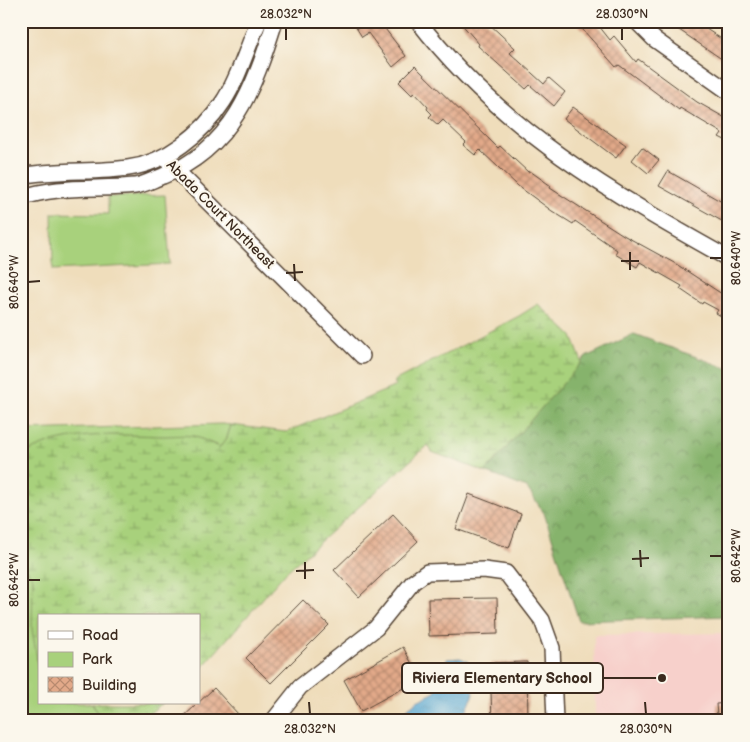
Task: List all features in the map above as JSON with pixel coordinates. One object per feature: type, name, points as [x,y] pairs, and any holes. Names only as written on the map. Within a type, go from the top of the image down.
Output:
[{"type":"street","points":[[21,176],[59,171],[129,168],[164,156],[188,140],[223,102],[259,21]]},
{"type":"street","points":[[21,198],[37,192],[138,186],[175,171],[210,148],[234,120],[259,74],[275,21]]},
{"type":"street","points":[[418,21],[476,88],[533,137],[628,202],[729,258]]},
{"type":"street","points":[[636,21],[654,39],[729,92]]},
{"type":"street","name":"Abada Court Northeast","points":[[164,156],[175,171],[362,356]]},
{"type":"street","points":[[273,721],[300,687],[376,628],[413,582],[426,572],[484,570],[506,573],[542,620],[552,648],[555,721]]},
{"type":"shaded area","points":[[729,633],[729,721],[595,721],[594,635]]},
{"type":"green space","points":[[165,195],[170,264],[53,270],[52,213],[108,214],[108,197]]},
{"type":"green space","points":[[538,304],[572,336],[582,362],[485,472],[432,452],[428,445],[286,572],[200,670],[200,614],[38,614],[38,664],[32,629],[33,579],[21,560],[21,457],[35,448],[52,442],[90,436],[187,436],[198,438],[220,447],[227,438],[231,425],[286,432],[396,386],[394,381],[519,316]]},
{"type":"green space","points":[[634,334],[729,369],[729,616],[579,621],[544,513],[527,488],[485,472],[586,357]]},
{"type":"green space","points":[[231,425],[227,438],[220,447],[194,436],[21,457],[21,430]]},
{"type":"green space","points":[[21,560],[33,578],[38,704],[93,704],[103,721],[21,721]]},
{"type":"green space","points":[[93,704],[162,704],[139,721],[103,721]]},
{"type":"water","points":[[460,658],[468,662],[473,669],[475,677],[475,686],[469,706],[461,721],[392,721],[417,701],[435,692],[447,659]]},
{"type":"building","points":[[352,21],[379,21],[406,56],[393,67],[368,33],[362,37]]},
{"type":"building","points":[[459,21],[486,21],[515,48],[510,53],[544,84],[549,78],[565,92],[554,106],[530,85],[526,89],[478,46],[479,44]]},
{"type":"building","points":[[575,21],[595,21],[610,40],[614,36],[636,62],[638,59],[697,102],[729,120],[729,142],[719,137],[722,133],[680,108],[679,110],[619,65],[616,67]]},
{"type":"building","points":[[666,21],[694,21],[729,44],[729,64]]},
{"type":"building","points":[[415,66],[498,148],[500,146],[528,172],[530,171],[551,186],[550,188],[625,236],[676,264],[722,294],[723,292],[729,296],[729,321],[716,313],[718,310],[703,302],[702,304],[680,289],[682,286],[640,262],[637,267],[615,254],[617,250],[575,221],[573,224],[552,211],[518,186],[480,150],[475,155],[463,145],[466,142],[443,120],[438,125],[429,117],[432,114],[427,109],[428,107],[414,92],[412,95],[399,82]]},
{"type":"building","points":[[573,107],[626,145],[616,158],[564,119]]},
{"type":"building","points":[[642,147],[659,160],[648,173],[632,160]]},
{"type":"building","points":[[668,171],[729,206],[729,225],[659,186]]},
{"type":"building","points":[[469,494],[521,514],[509,548],[456,529]]},
{"type":"building","points":[[393,514],[418,541],[359,597],[334,570]]},
{"type":"building","points":[[497,598],[498,634],[429,636],[428,599]]},
{"type":"building","points":[[303,600],[329,625],[271,683],[246,658]]},
{"type":"building","points":[[403,647],[420,679],[361,711],[344,680]]},
{"type":"building","points":[[527,662],[528,721],[492,721],[490,663]]},
{"type":"building","points":[[214,688],[239,715],[232,721],[179,721],[197,704],[200,704],[200,701]]},
{"type":"building","points":[[729,703],[729,715],[717,715],[716,704]]},
{"type":"place","name":"Riviera Elementary School","points":[[662,678]]}]
